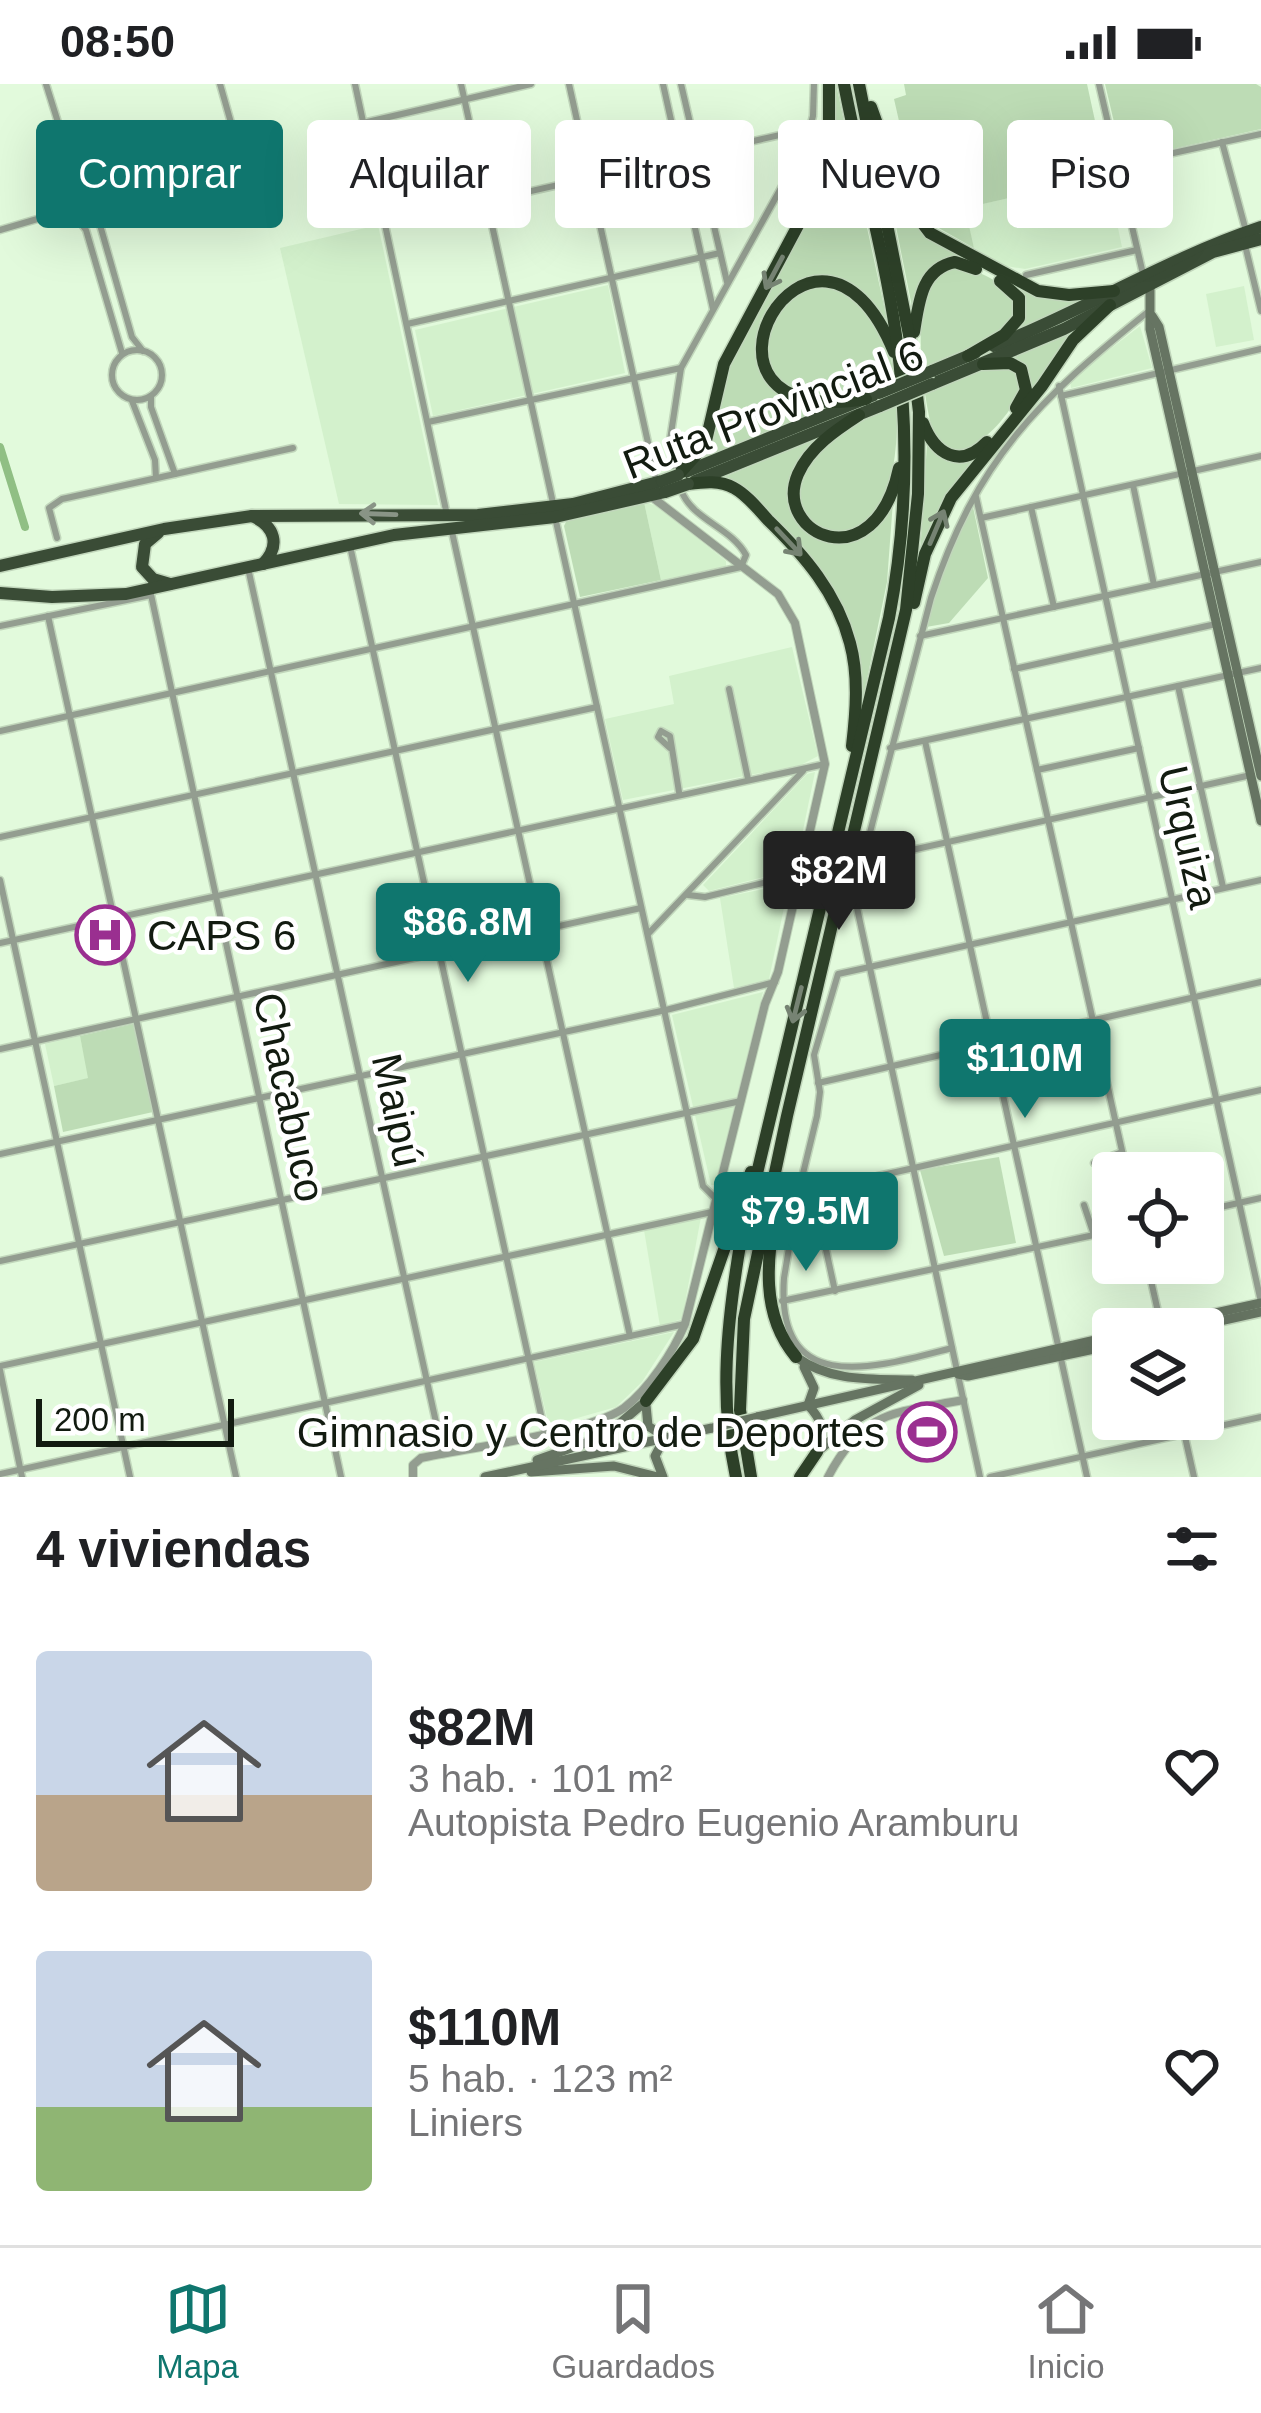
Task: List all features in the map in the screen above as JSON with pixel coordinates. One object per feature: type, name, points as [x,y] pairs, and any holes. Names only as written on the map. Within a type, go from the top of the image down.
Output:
[{"type":"highway","points":[[829,84],[829,142],[818,186],[724,364],[708,437],[690,476],[742,493],[812,568],[840,616],[854,660],[856,710],[838,833]]},
{"type":"highway","points":[[736,1477],[728,1420],[726,1331],[761,1155],[893,596],[902,518],[900,367],[844,84]]},
{"type":"highway","points":[[862,84],[897,184],[914,217],[930,233],[1038,291],[1112,298]]},
{"type":"highway","points":[[751,1477],[740,1410],[744,1319],[899,637],[918,494],[919,412],[911,345],[862,84]]},
{"type":"highway","name":"Ruta Provincial 6","points":[[690,476],[932,377],[983,364],[1147,279],[1251,234],[1261,238]]},
{"type":"highway","points":[[911,345],[926,282],[943,265],[961,262],[1006,284],[1016,293],[1021,308],[1009,332],[968,356]]},
{"type":"highway","points":[[875,400],[810,403],[773,380],[765,362],[763,335],[770,312],[780,299],[799,288],[838,285],[854,292],[878,315],[900,367]]},
{"type":"highway","points":[[899,637],[914,605],[926,554],[951,498],[1073,340],[1112,298]]},
{"type":"highway","name":"Ruta Provincial 6","points":[[932,377],[968,356],[1112,298]]},
{"type":"highway","points":[[919,412],[939,451],[958,457],[978,451],[1020,403],[1027,382],[1016,365],[983,364]]},
{"type":"highway","name":"Ruta Provincial 6","points":[[0,566],[252,516],[450,522],[554,512],[659,487],[860,415],[875,400]]},
{"type":"highway","points":[[860,415],[820,443],[797,476],[797,508],[821,534],[849,537],[877,521],[896,482],[904,438]]},
{"type":"highway","points":[[252,516],[269,526],[275,538],[273,551],[255,566]]},
{"type":"highway","name":"Ruta Provincial 6","points":[[0,593],[109,596],[151,592],[450,522]]},
{"type":"highway","points":[[164,530],[145,544],[141,559],[146,574],[172,584]]},
{"type":"highway","points":[[787,1116],[768,1293],[779,1331],[796,1357]]},
{"type":"highway","points":[[646,1401],[693,1339],[728,1232],[761,1155]]},
{"type":"highway","points":[[800,1477],[817,1452]]},
{"type":"main road","points":[[1147,279],[1149,311],[1258,775],[1261,821]]},
{"type":"main road","points":[[1224,1314],[1261,1306]]},
{"type":"main road","points":[[1224,1317],[1261,1306]]},
{"type":"main road","points":[[490,1476],[958,1374],[967,1368],[1092,1345]]},
{"type":"main road","points":[[796,1357],[839,1377],[929,1380]]},
{"type":"main road","points":[[796,1357],[813,1379],[814,1394],[808,1405]]},
{"type":"main road","points":[[817,1452],[855,1420],[929,1380]]},
{"type":"main road","points":[[646,1401],[648,1426],[664,1438]]},
{"type":"main road","points":[[490,1476],[605,1436],[646,1401]]},
{"type":"main road","points":[[808,1405],[822,1423],[817,1452]]},
{"type":"main road","points":[[490,1476],[614,1466],[661,1477],[655,1456],[664,1438]]},
{"type":"street","points":[[46,84],[57,120]]},
{"type":"street","points":[[220,84],[230,120]]},
{"type":"street","points":[[355,84],[362,120]]},
{"type":"street","points":[[461,84],[469,120]]},
{"type":"street","points":[[376,120],[531,84]]},
{"type":"street","points":[[569,84],[578,120]]},
{"type":"street","points":[[663,84],[671,120]]},
{"type":"street","points":[[681,84],[689,120]]},
{"type":"street","points":[[812,120],[814,84]]},
{"type":"street","points":[[1099,84],[1107,120]]},
{"type":"street","points":[[668,105],[685,101]]},
{"type":"street","points":[[1173,153],[1261,134]]},
{"type":"street","points":[[1222,142],[1251,234],[1261,311]]},
{"type":"street","points":[[741,567],[743,549],[685,501],[670,434],[681,368],[778,191]]},
{"type":"street","points":[[0,230],[36,219]]},
{"type":"street","points":[[85,228],[122,355],[112,377],[120,393],[137,408],[156,478]]},
{"type":"street","points":[[103,228],[132,337],[161,368],[160,384],[151,396],[130,398]]},
{"type":"street","points":[[386,228],[630,1336]]},
{"type":"street","points":[[493,228],[704,1186],[716,1199]]},
{"type":"street","points":[[413,1477],[416,1461],[545,1433],[625,1407],[670,1352],[685,1324],[765,1004],[775,982],[825,764],[788,608],[659,487],[653,476],[603,228]]},
{"type":"street","points":[[695,228],[714,312]]},
{"type":"street","points":[[714,228],[728,286]]},
{"type":"street","points":[[1132,228],[1147,279]]},
{"type":"street","points":[[1026,275],[1137,250]]},
{"type":"street","points":[[406,324],[720,254]]},
{"type":"street","points":[[980,1477],[854,894],[920,636],[946,551],[975,493],[992,464],[1059,385],[1149,311]]},
{"type":"street","points":[[1061,396],[1261,349]]},
{"type":"street","points":[[122,355],[143,351]]},
{"type":"street","points":[[428,422],[681,368]]},
{"type":"street","name":"Urquiza","points":[[1059,385],[1261,1306]]},
{"type":"street","points":[[151,396],[175,474]]},
{"type":"street","points":[[57,538],[49,517],[54,503],[293,448]]},
{"type":"street","points":[[981,518],[1261,456]]},
{"type":"street","points":[[1133,485],[1154,585]]},
{"type":"street","points":[[975,493],[1122,1152]]},
{"type":"street","points":[[1031,507],[1054,607]]},
{"type":"street","points":[[350,545],[545,1433]]},
{"type":"street","points":[[920,636],[1261,562]]},
{"type":"street","name":"Maipú","points":[[255,566],[271,671],[442,1454]]},
{"type":"street","points":[[0,730],[741,567]]},
{"type":"street","points":[[0,626],[151,592]]},
{"type":"street","name":"Chacabuco","points":[[151,592],[341,1477]]},
{"type":"street","points":[[48,616],[236,1477]]},
{"type":"street","points":[[1014,668],[1222,622]]},
{"type":"street","points":[[890,748],[1261,668]]},
{"type":"street","points":[[1178,686],[1223,889]]},
{"type":"street","points":[[729,689],[748,779]]},
{"type":"street","points":[[0,837],[597,706]]},
{"type":"street","points":[[925,741],[1087,1477]]},
{"type":"street","points":[[670,748],[680,794]]},
{"type":"street","points":[[1037,770],[1138,748]]},
{"type":"street","points":[[0,943],[825,764]]},
{"type":"street","points":[[648,934],[805,769]]},
{"type":"street","points":[[862,861],[1258,775]]},
{"type":"street","points":[[688,895],[705,897],[800,874]]},
{"type":"street","points":[[0,880],[130,1477]]},
{"type":"street","points":[[952,1348],[872,1368],[838,1367],[812,1356],[794,1339],[782,1301],[798,1194],[817,1116],[814,1055],[838,974],[1261,880]]},
{"type":"street","points":[[0,1049],[642,908]]},
{"type":"street","points":[[0,1154],[666,1010],[775,982]]},
{"type":"street","points":[[818,1083],[1261,982]]},
{"type":"street","points":[[798,1194],[1261,1090]]},
{"type":"street","points":[[0,1261],[742,1101]]},
{"type":"street","points":[[813,1190],[835,1291]]},
{"type":"street","points":[[1224,1206],[1261,1198]]},
{"type":"street","points":[[1084,1205],[1092,1229]]},
{"type":"street","points":[[21,1473],[0,1368],[712,1212]]},
{"type":"street","points":[[782,1301],[1092,1235]]},
{"type":"street","points":[[0,1474],[685,1324]]},
{"type":"street","points":[[828,1477],[850,1441],[875,1419],[904,1408],[963,1400]]},
{"type":"street","points":[[1224,1425],[1261,1417]]},
{"type":"street","points":[[990,1477],[1157,1440]]},
{"type":"street","points":[[1186,1440],[1194,1477]]},
{"type":"shaded area","points":[[831,84],[836,84],[844,120],[828,120]]},
{"type":"shaded area","points":[[904,84],[1087,84],[1095,120],[1007,120],[1007,199],[983,204],[983,120],[899,120],[894,99],[906,95]]},
{"type":"shaded area","points":[[1105,84],[1261,87],[1261,129],[1173,149],[1173,120],[1114,120]]},
{"type":"shaded area","points":[[1007,198],[1007,228],[1118,228],[1122,247],[1025,269],[1006,266],[974,248],[969,228],[983,228],[983,204]]},
{"type":"shaded area","points":[[379,228],[438,505],[339,504],[280,248]]},
{"type":"shaded area","points":[[799,228],[867,228],[887,320],[865,294],[836,280],[793,285],[760,321],[757,342],[771,382],[794,401],[822,411],[696,463],[719,387]]},
{"type":"shaded area","points":[[896,228],[922,228],[1031,293],[1081,300],[1013,332],[1025,306],[1016,288],[980,268],[946,259],[913,312]]},
{"type":"shaded area","points":[[939,228],[970,228],[974,248]]},
{"type":"shaded area","points":[[947,267],[986,276],[1017,301],[1012,323],[981,343],[930,364],[935,389],[994,365],[1013,367],[1022,387],[996,426],[959,453],[936,441],[922,370],[925,298]]},
{"type":"shaded area","points":[[608,285],[625,373],[433,416],[415,330]]},
{"type":"shaded area","points":[[824,286],[856,296],[886,346],[896,391],[894,461],[883,502],[871,520],[841,535],[811,523],[798,502],[803,483],[825,445],[880,412],[692,475],[879,398],[801,394],[777,379],[770,367],[767,339],[777,312],[797,293]]},
{"type":"shaded area","points":[[1244,286],[1254,340],[1216,347],[1206,294]]},
{"type":"shaded area","points":[[1140,326],[1152,368],[1071,388],[1070,380]]},
{"type":"shaded area","points":[[1078,328],[1045,377],[1021,406],[1029,381],[1024,368],[1011,357]]},
{"type":"shaded area","points":[[1003,429],[920,555],[927,444],[977,455]]},
{"type":"shaded area","points":[[822,436],[798,467],[790,490],[799,511],[825,540],[848,541],[866,534],[893,501],[887,582],[858,723],[858,696],[830,590],[722,478]]},
{"type":"shaded area","points":[[644,502],[657,506],[726,561],[726,566],[661,580]]},
{"type":"shaded area","points":[[644,502],[661,580],[580,597],[564,526],[567,520]]},
{"type":"shaded area","points":[[973,507],[988,578],[949,623],[926,627],[948,552]]},
{"type":"shaded area","points":[[792,647],[818,756],[801,765],[623,800],[605,719],[674,704],[669,676]]},
{"type":"shaded area","points":[[815,772],[795,869],[709,891],[703,885],[807,774]]},
{"type":"shaded area","points":[[789,884],[769,979],[734,988],[720,898]]},
{"type":"shaded area","points":[[763,992],[715,1185],[711,1185],[672,1015]]},
{"type":"shaded area","points":[[133,1024],[153,1112],[63,1132],[54,1086],[88,1078],[80,1036]]},
{"type":"shaded area","points":[[80,1036],[89,1078],[54,1086],[45,1044]]},
{"type":"shaded area","points":[[999,1157],[1016,1243],[944,1256],[920,1170]]},
{"type":"shaded area","points":[[701,1217],[682,1319],[660,1326],[644,1230]]},
{"type":"shaded area","points":[[674,1332],[642,1382],[616,1407],[549,1426],[534,1362]]},
{"type":"waterway","points":[[0,447],[25,527]]},
{"type":"place","name":"CAPS 6","points":[[105,935]]},
{"type":"place","name":"Gimnasio y Centro de Deportes","points":[[927,1432]]}]
